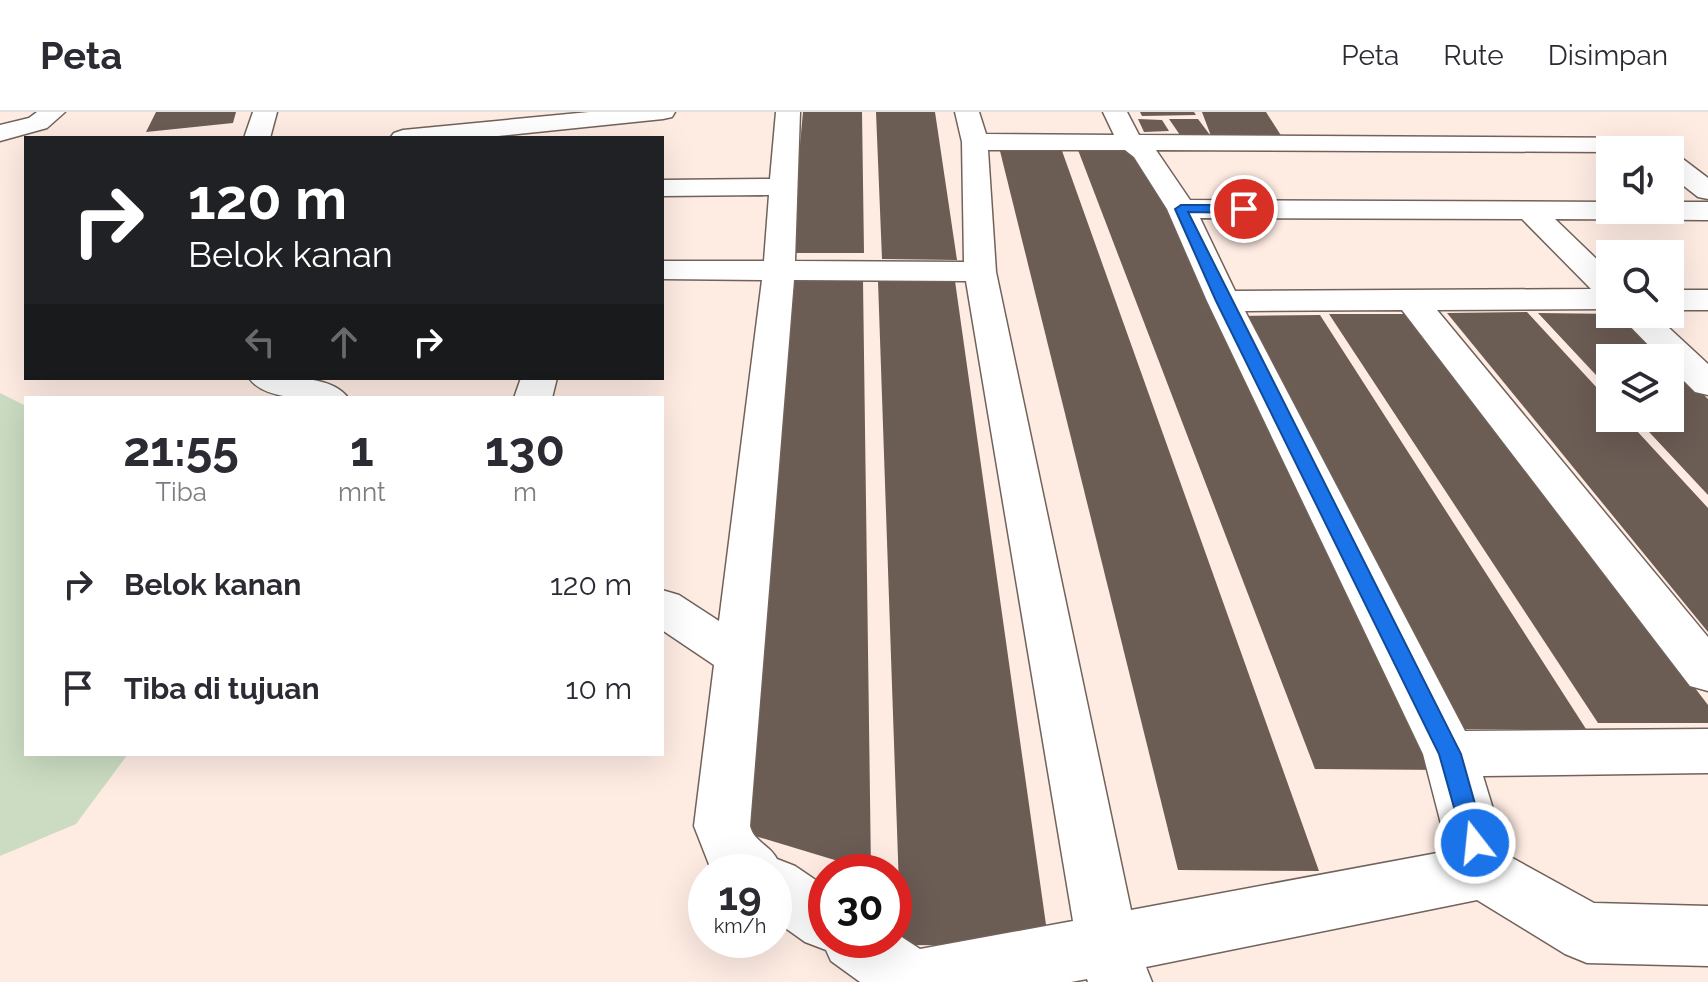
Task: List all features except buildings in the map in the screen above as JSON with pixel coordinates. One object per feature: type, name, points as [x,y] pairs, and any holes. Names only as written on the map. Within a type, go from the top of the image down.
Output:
[{"type":"street","points":[[0,133],[38,123],[53,112]]},
{"type":"street","points":[[258,136],[265,112]]},
{"type":"street","points":[[423,136],[663,112]]},
{"type":"street","points":[[732,854],[725,844],[722,826],[779,271],[788,112]]},
{"type":"street","points":[[1620,120],[1638,136]]},
{"type":"street","points":[[1114,964],[980,272],[971,127],[1122,127],[1596,145]]},
{"type":"street","points":[[1122,127],[1144,152],[1181,209],[1223,301],[1450,754],[1483,872],[1587,933],[1708,936]]},
{"type":"street","points":[[1684,173],[1708,191]]},
{"type":"street","points":[[664,188],[783,187]]},
{"type":"street","points":[[1181,209],[1708,211]]},
{"type":"street","points":[[1529,210],[1596,276]]},
{"type":"street","points":[[664,270],[980,272]]},
{"type":"street","points":[[1223,301],[1596,299]]},
{"type":"street","points":[[1684,300],[1708,300]]},
{"type":"street","points":[[1413,302],[1708,672]]},
{"type":"street","points":[[1650,328],[1708,384]]},
{"type":"street","points":[[277,380],[327,390]]},
{"type":"street","points":[[664,608],[740,658]]},
{"type":"street","points":[[1450,754],[1708,751]]},
{"type":"street","points":[[879,958],[913,982],[1114,964],[1483,872]]},
{"type":"green space","points":[[0,393],[24,405],[24,756],[127,756],[76,824],[0,856]]},
{"type":"route","points":[[1244,209],[1181,209],[1223,301],[1450,754],[1475,843]]}]
